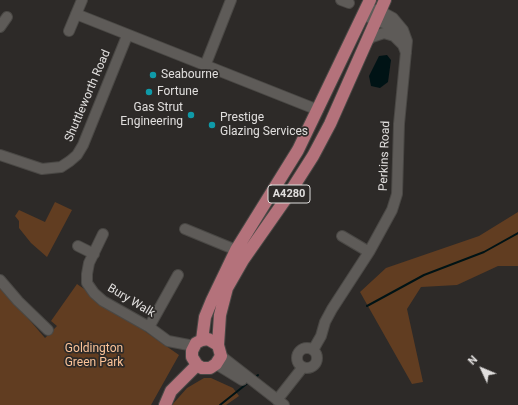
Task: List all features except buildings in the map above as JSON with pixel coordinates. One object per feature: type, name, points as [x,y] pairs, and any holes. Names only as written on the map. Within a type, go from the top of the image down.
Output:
[{"type":"main road","name":"A4280","points":[[222,359],[220,315],[227,288],[243,260],[285,200],[313,156],[330,124],[385,0]]},
{"type":"main road","name":"A4280","points":[[198,343],[205,317],[236,250],[298,150],[366,8]]},
{"type":"main road","points":[[208,339],[222,359],[210,368],[202,368],[197,365],[192,357],[198,343],[208,339]]},
{"type":"main road","points":[[164,405],[171,391],[197,365]]},
{"type":"street","points":[[69,31],[82,0]]},
{"type":"street","points":[[205,66],[232,0]]},
{"type":"street","name":"Perkins Road","points":[[313,350],[321,336],[325,322],[332,309],[369,252],[392,210],[397,194],[399,124],[404,49],[407,41],[403,30],[393,18],[378,15],[366,8]]},
{"type":"street","points":[[76,14],[128,36],[245,80],[318,110]]},
{"type":"street","points":[[0,27],[7,17]]},
{"type":"street","points":[[366,42],[372,37],[384,33],[394,36],[404,49]]},
{"type":"street","name":"Shuttleworth Road","points":[[0,155],[42,169],[61,167],[78,155],[128,36]]},
{"type":"street","points":[[185,229],[236,250]]},
{"type":"street","name":"Bury Walk","points":[[103,234],[87,274],[87,283],[94,292],[103,301],[123,314],[149,327],[168,341],[198,343]]},
{"type":"street","points":[[342,236],[369,252]]},
{"type":"street","points":[[78,246],[94,254]]},
{"type":"street","points":[[149,327],[178,274]]},
{"type":"street","points":[[0,280],[18,301],[48,330]]},
{"type":"street","points":[[304,348],[313,350],[316,356],[316,362],[312,366],[304,367],[298,363],[299,353],[304,348]]},
{"type":"street","points":[[222,359],[239,375],[279,403],[304,367]]},
{"type":"green space","points":[[55,202],[72,210],[47,257],[31,243],[19,228],[19,221],[15,216],[19,210],[45,222]]},
{"type":"green space","points":[[518,212],[518,266],[498,266],[457,285],[421,287],[407,309],[423,382],[412,384],[360,292],[386,268],[479,236]]},
{"type":"green space","name":"Goldington Green Park","points":[[77,284],[179,355],[151,405],[0,405],[0,286],[45,338],[57,326],[51,321]]},
{"type":"green space","points":[[204,378],[211,378],[233,388],[239,396],[226,405],[172,405],[187,388]]},
{"type":"shaded area","points":[[387,55],[391,60],[388,82],[380,88],[371,86],[369,76],[379,56]]},
{"type":"waterway","points":[[367,306],[424,275],[484,252],[518,233]]},
{"type":"waterway","points":[[254,378],[258,375]]},
{"type":"waterway","points":[[220,405],[249,382]]},
{"type":"place","name":"Seabourne","points":[[153,75]]},
{"type":"place","name":"Fortune","points":[[149,92]]},
{"type":"place","name":"Gas Strut Engineering","points":[[191,115]]},
{"type":"place","name":"Prestige Glazing Services","points":[[212,125]]}]
